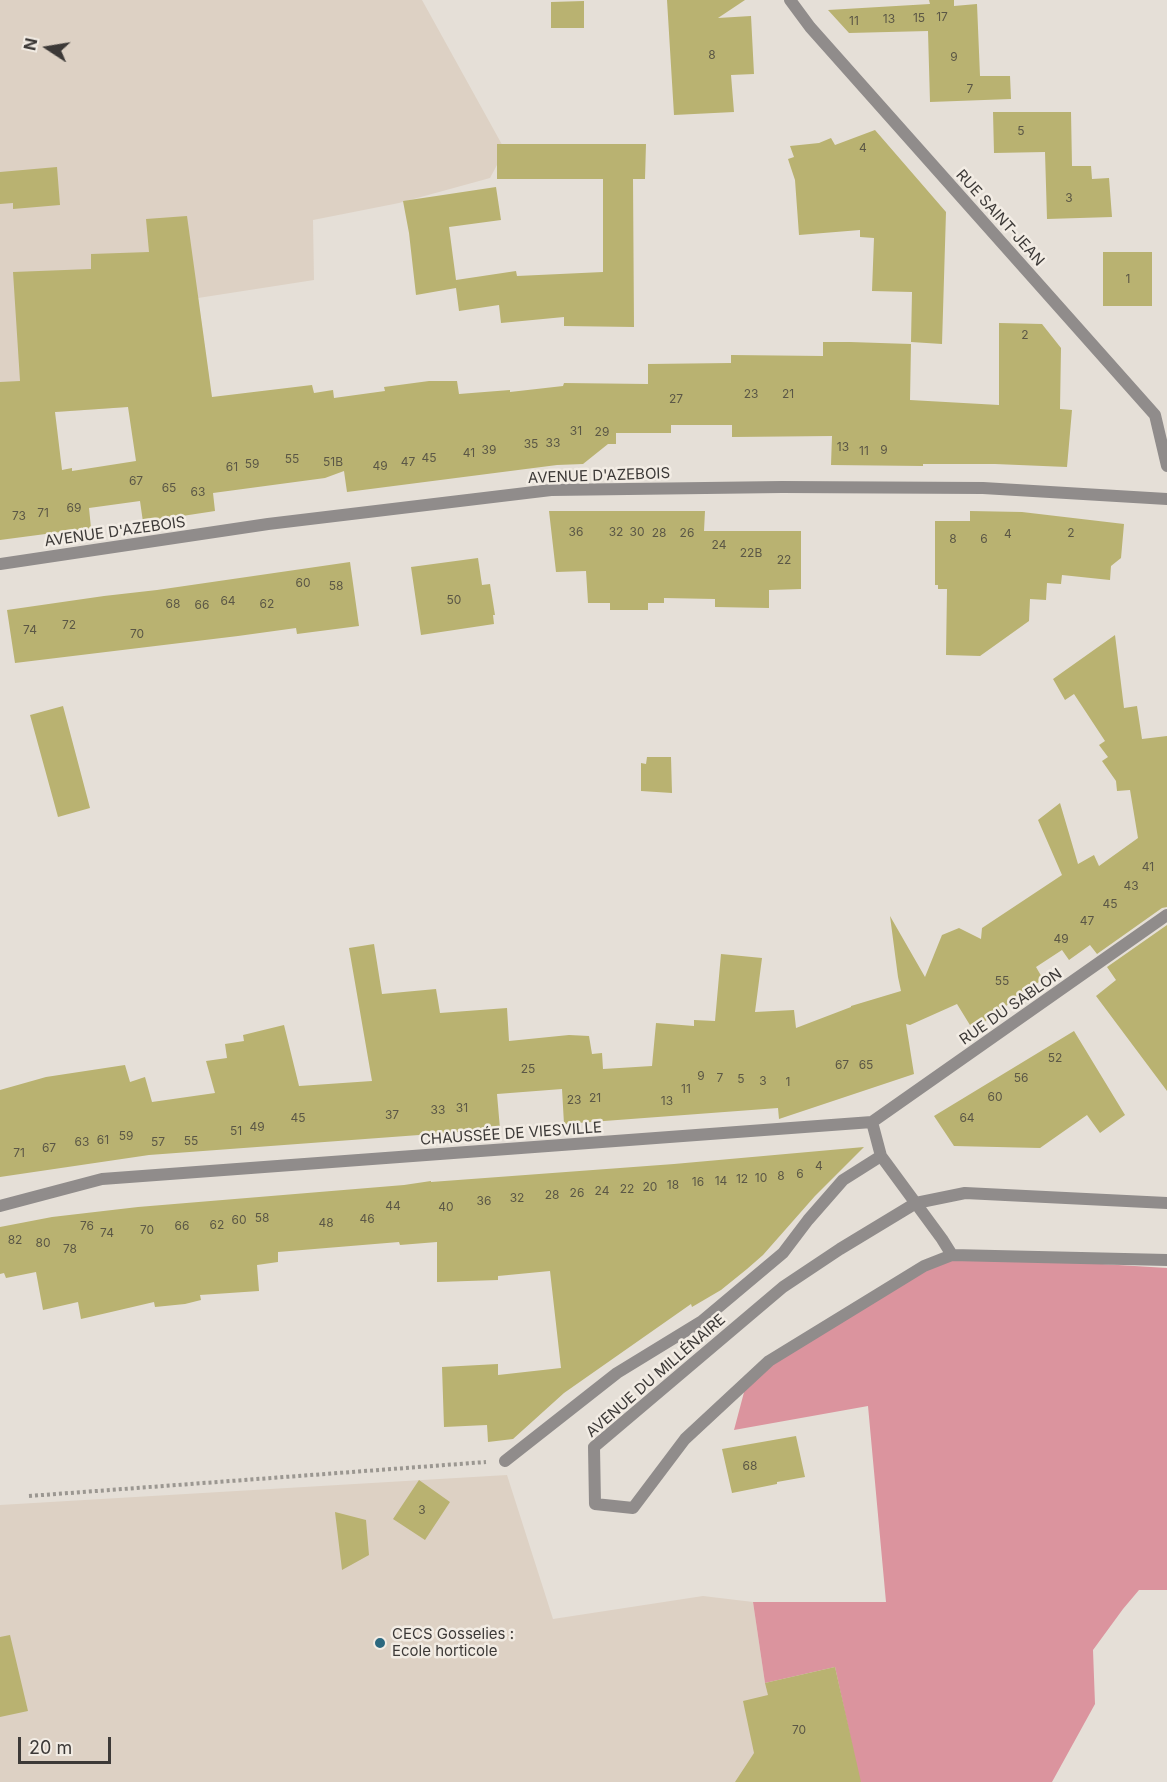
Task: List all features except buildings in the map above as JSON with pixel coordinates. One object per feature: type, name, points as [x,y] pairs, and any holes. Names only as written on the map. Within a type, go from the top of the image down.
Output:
[{"type":"street","name":"RUE SAINT-JEAN","points":[[790,0],[810,27],[1155,416],[1167,466]]},
{"type":"street","name":"AVENUE D'AZEBOIS","points":[[0,564],[268,524],[551,490],[782,487],[983,489],[1167,499]]},
{"type":"street","name":"RUE DU SABLON","points":[[872,1122],[1167,915]]},
{"type":"street","points":[[872,1122],[881,1156],[952,1255]]},
{"type":"street","name":"CHAUSSÉE DE VIESVILLE","points":[[0,1206],[102,1179],[872,1122]]},
{"type":"street","points":[[505,1461],[617,1373],[702,1321],[783,1253],[843,1180],[881,1156]]},
{"type":"street","name":"AVENUE DU MILLÉNAIRE","points":[[1167,1203],[965,1193],[916,1203],[783,1287],[594,1447],[595,1504],[633,1508],[685,1439],[769,1361],[924,1266],[952,1255],[1167,1260]]},
{"type":"path","points":[[28,1496],[505,1461]]},
{"type":"shaded area","points":[[0,0],[422,0],[505,150],[490,178],[399,203],[313,220],[314,280],[198,298],[212,401],[0,416]]},
{"type":"shaded area","points":[[972,1256],[1167,1268],[1167,1590],[1139,1590],[1093,1650],[1095,1704],[1052,1782],[860,1782],[835,1667],[765,1683],[753,1602],[886,1602],[868,1406],[734,1430],[747,1381],[940,1260]]},
{"type":"shaded area","name":"CECS Gosselies : Ecole horticole","points":[[507,1475],[553,1619],[703,1596],[753,1602],[765,1683],[835,1667],[860,1782],[0,1782],[0,1505]]},
{"type":"place","name":"CECS Gosselies : Ecole horticole","points":[[380,1643]]}]
